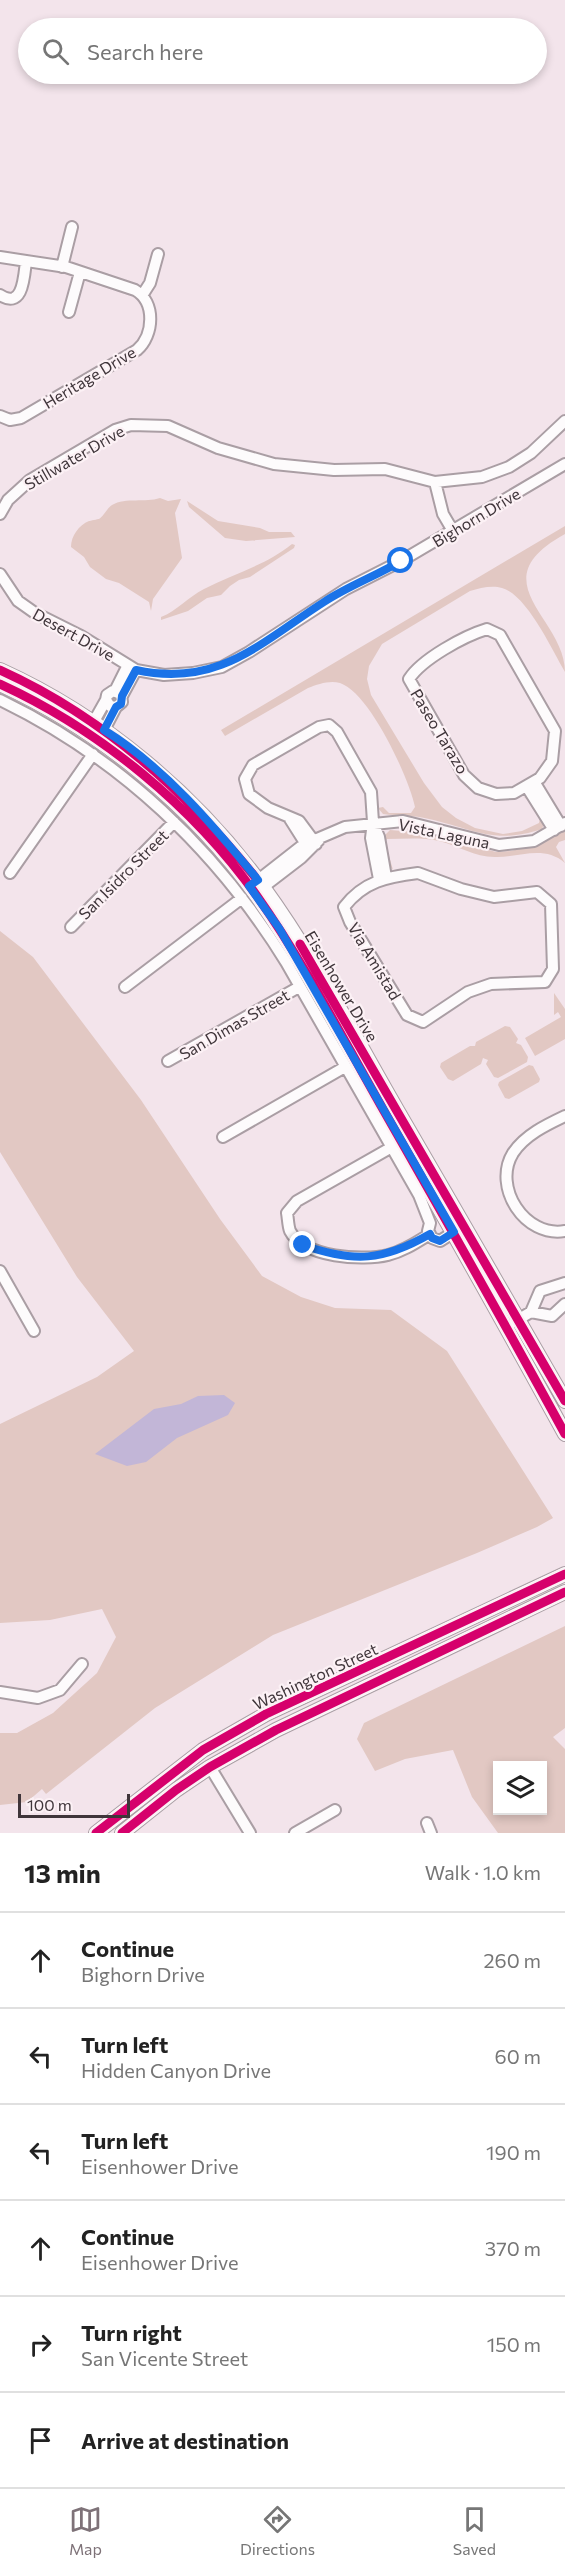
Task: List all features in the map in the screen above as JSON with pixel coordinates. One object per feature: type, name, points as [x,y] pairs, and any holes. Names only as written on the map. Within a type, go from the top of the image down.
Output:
[{"type":"main road","name":"Eisenhower Drive","points":[[0,670],[35,686],[99,726],[130,749],[200,812],[254,889],[319,974],[525,1316],[565,1401]]},
{"type":"main road","name":"Eisenhower Drive","points":[[0,684],[88,733],[152,783],[190,818],[254,889],[279,928],[454,1232],[565,1434]]},
{"type":"main road","name":"Washington Street","points":[[96,1833],[203,1750],[250,1723],[565,1574]]},
{"type":"main road","name":"Washington Street","points":[[122,1833],[210,1767],[279,1729],[565,1592]]},
{"type":"main road","points":[[279,1729],[285,1716],[324,1699],[324,1688]]},
{"type":"main road","points":[[210,1767],[208,1758],[246,1734],[250,1723]]},
{"type":"street","points":[[62,267],[72,227]]},
{"type":"street","points":[[0,257],[62,267],[143,294],[150,283],[158,254]]},
{"type":"street","points":[[0,295],[9,299],[15,298],[21,292],[26,261]]},
{"type":"street","points":[[69,312],[80,272]]},
{"type":"street","name":"Heritage Drive","points":[[0,416],[10,420],[21,418],[137,350],[145,342],[151,309],[143,294]]},
{"type":"street","name":"Stillwater Drive","points":[[0,513],[8,500],[30,480],[115,430],[131,425],[145,423],[168,426],[218,448],[274,464],[334,470],[385,470],[435,482],[482,477],[509,467],[531,453],[565,421]]},
{"type":"street","name":"Bighorn Drive","points":[[132,668],[164,675],[193,673],[222,667],[346,589],[373,577],[565,464]]},
{"type":"street","points":[[435,482],[443,514],[453,531]]},
{"type":"street","name":"Desert Drive","points":[[0,574],[18,602],[81,636],[132,668]]},
{"type":"street","name":"Paseo Tarazo","points":[[487,629],[500,635],[555,731],[552,760],[531,785],[514,793],[496,794],[478,788],[465,775],[410,679],[416,668],[473,633],[487,629]]},
{"type":"street","points":[[41,705],[57,707],[93,729],[121,704],[118,694],[132,668]]},
{"type":"street","points":[[99,726],[109,693],[118,694]]},
{"type":"street","points":[[106,700],[110,706],[116,707]]},
{"type":"street","name":"Eisenhower Drive","points":[[1,702],[51,727],[131,781],[200,848],[254,889],[266,929],[419,1195],[430,1223],[428,1231],[430,1234]]},
{"type":"street","points":[[313,843],[290,819],[268,808],[249,794],[245,779],[253,765],[319,727],[329,725],[337,732],[371,792],[373,822],[379,837],[383,878]]},
{"type":"street","points":[[10,873],[93,754]]},
{"type":"street","points":[[531,785],[560,826]]},
{"type":"street","name":"Vista Laguna","points":[[125,987],[313,843],[345,827],[373,822],[403,821],[499,845],[534,841],[560,826]]},
{"type":"street","name":"San Isidro Street","points":[[71,927],[174,822]]},
{"type":"street","name":"Via Amistad","points":[[418,873],[461,889],[494,897],[537,892],[551,904],[553,969],[545,982],[491,984],[468,992],[423,1022],[407,1016],[350,922],[344,907],[354,895],[383,878],[418,873]]},
{"type":"street","name":"San Dimas Street","points":[[168,1061],[299,987]]},
{"type":"street","points":[[223,1137],[345,1067]]},
{"type":"street","points":[[565,1116],[525,1138],[513,1153],[508,1166],[507,1180],[514,1205],[526,1220],[541,1228],[565,1231]]},
{"type":"street","points":[[392,1147],[297,1201],[287,1213],[290,1231],[303,1245],[331,1254],[361,1259],[388,1255],[430,1234],[432,1238],[440,1241],[454,1232]]},
{"type":"street","points":[[0,1271],[34,1331]]},
{"type":"street","points":[[506,1327],[525,1316],[540,1292],[560,1285],[565,1303],[552,1316],[525,1316]]},
{"type":"street","points":[[0,1692],[38,1698],[60,1690],[81,1664]]},
{"type":"street","points":[[210,1767],[250,1833]]},
{"type":"street","points":[[295,1833],[335,1810]]},
{"type":"shaded area","points":[[160,498],[168,501],[181,499],[175,513],[182,558],[153,599],[151,611],[149,602],[119,583],[106,579],[90,567],[84,557],[71,547],[72,539],[79,528],[89,521],[99,519],[112,505],[123,501]]},
{"type":"shaded area","points":[[187,501],[218,521],[260,528],[269,532],[291,532],[295,537],[246,541],[225,538],[189,507]]},
{"type":"shaded area","points":[[565,526],[565,534],[540,551],[528,568],[527,584],[532,600],[561,652],[565,672],[538,624],[521,601],[502,588],[490,587],[470,591],[382,644],[369,666],[367,679],[371,695],[424,783],[442,807],[456,818],[475,828],[503,834],[522,831],[539,823],[540,818],[533,809],[531,801],[544,824],[542,829],[510,836],[484,834],[412,816],[383,814],[378,808],[383,807],[389,813],[411,813],[415,807],[405,777],[386,738],[364,703],[352,690],[336,682],[308,688],[225,736],[221,730]]},
{"type":"shaded area","points":[[292,544],[295,545],[294,548],[250,577],[239,580],[221,595],[207,598],[188,611],[161,620],[161,617],[198,592],[260,564]]},
{"type":"shaded area","points":[[390,830],[428,833],[496,852],[511,851],[537,844],[565,830],[565,840],[559,842],[556,847],[565,863],[549,854],[532,853],[489,857],[433,840],[387,839],[385,842],[393,870],[387,863],[384,836]]},
{"type":"shaded area","points":[[0,931],[33,957],[141,1100],[220,1219],[262,1276],[301,1297],[335,1308],[391,1310],[447,1351],[553,1518],[477,1553],[273,1635],[155,1708],[46,1794],[42,1789],[27,1802],[0,1805],[0,1733],[17,1733],[53,1713],[97,1673],[116,1637],[102,1609],[50,1620],[0,1623],[0,1424],[97,1377],[134,1351],[77,1277],[0,1152]]},
{"type":"shaded area","points":[[554,993],[565,1009],[565,1039],[535,1056],[525,1038],[561,1017],[558,1012],[554,1015]]},
{"type":"shaded area","points":[[505,1026],[510,1027],[518,1039],[516,1043],[521,1045],[528,1057],[527,1062],[498,1078],[494,1077],[486,1064],[488,1060],[483,1058],[481,1064],[453,1081],[448,1079],[440,1067],[441,1063],[470,1046],[475,1046],[476,1042]]},
{"type":"shaded area","points":[[529,1065],[533,1066],[540,1079],[539,1082],[509,1099],[505,1098],[498,1085],[499,1082]]},
{"type":"shaded area","points":[[224,1395],[235,1403],[228,1415],[177,1438],[146,1462],[127,1466],[95,1454],[154,1409],[181,1404],[198,1396]]},
{"type":"shaded area","points":[[565,1626],[565,1728],[553,1737],[565,1749],[565,1833],[498,1833],[472,1797],[453,1750],[405,1759],[375,1771],[357,1739],[364,1723]]},
{"type":"cycle path","points":[[0,670],[73,710],[140,758],[200,814],[255,877]]},
{"type":"cycle path","points":[[0,684],[73,724],[142,774],[204,831],[257,896],[323,1002],[565,1434]]},
{"type":"cycle path","points":[[300,944],[565,1401]]},
{"type":"cycle path","points":[[96,1833],[203,1750],[266,1714],[565,1574]]},
{"type":"cycle path","points":[[122,1833],[176,1790],[210,1767],[276,1730],[565,1592]]},
{"type":"route","points":[[303,1245],[342,1257],[361,1259],[388,1255],[430,1234],[432,1238],[440,1241],[454,1232],[279,928],[249,886],[258,880],[200,812],[164,778],[104,730],[116,707],[121,704],[122,696],[136,670],[164,675],[193,673],[222,667],[249,652],[325,601],[401,561]]}]
